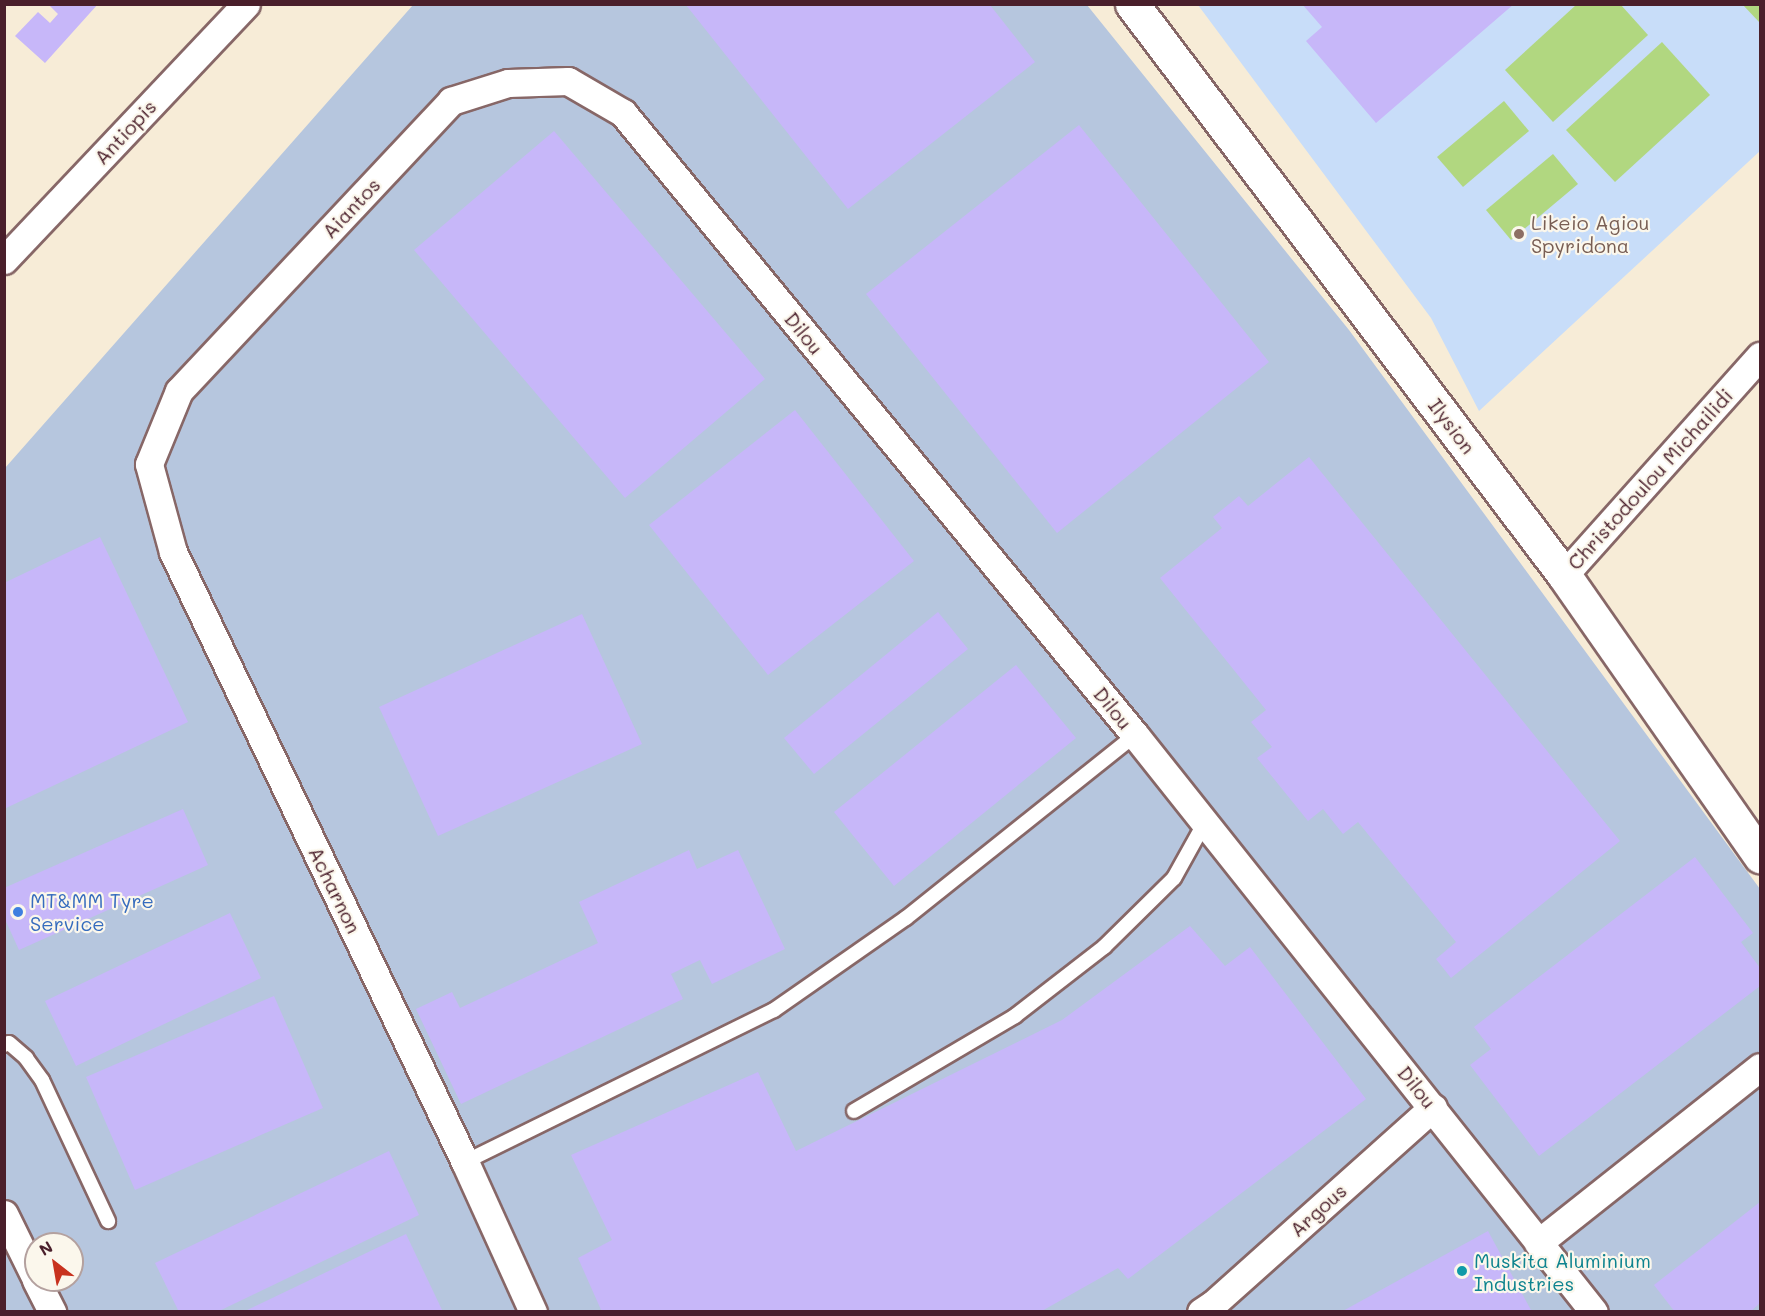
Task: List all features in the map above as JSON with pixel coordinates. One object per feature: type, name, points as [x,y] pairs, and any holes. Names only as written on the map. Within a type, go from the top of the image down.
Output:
[{"type":"street","name":"Antiopis","points":[[4,260],[246,4]]},
{"type":"street","name":"Ilysion","points":[[1132,4],[1564,575],[1761,856]]},
{"type":"street","name":"Aiantos","points":[[149,464],[179,391],[451,101],[508,84],[568,81],[623,113]]},
{"type":"street","name":"Dilou","points":[[623,113],[1135,735],[1594,1311]]},
{"type":"street","name":"Christodoulou Michailidi","points":[[1564,575],[1761,356]]},
{"type":"street","name":"Acharnon","points":[[149,464],[173,552],[465,1162],[533,1311]]},
{"type":"street","points":[[1539,1243],[1761,1067]]},
{"type":"street","name":"Argous","points":[[1201,1311],[1213,1304],[1433,1107]]},
{"type":"street","points":[[4,1214],[24,1255]]},
{"type":"street","points":[[42,1292],[52,1311]]},
{"type":"lane","points":[[465,1162],[774,1010],[906,918],[1135,735]]},
{"type":"lane","points":[[854,1111],[1015,1016],[1104,947],[1174,878],[1205,822]]},
{"type":"lane","points":[[4,1045],[9,1043],[26,1058],[42,1080],[108,1221]]},
{"type":"shaded area","points":[[413,5],[1087,5],[1349,330],[1760,889],[1760,1311],[5,1312],[5,468]]},
{"type":"shaded area","name":"Likeio Agiou Spyridona","points":[[1198,5],[1760,5],[1760,151],[1479,411],[1431,318]]},
{"type":"green space","points":[[1576,5],[1621,5],[1648,35],[1553,122],[1505,70]]},
{"type":"green space","points":[[1743,5],[1760,5],[1760,23]]},
{"type":"green space","points":[[1662,42],[1710,95],[1615,182],[1566,130]]},
{"type":"green space","points":[[1504,101],[1529,131],[1463,187],[1437,157]]},
{"type":"green space","points":[[1553,154],[1578,184],[1511,240],[1486,210]]},
{"type":"building","points":[[48,4],[98,4],[45,63],[15,36],[38,12],[50,23],[58,14]]},
{"type":"building","points":[[1302,4],[1514,4],[1376,123],[1306,41],[1322,27]]},
{"type":"building","points":[[686,5],[990,5],[1035,62],[848,209]]},
{"type":"building","points":[[1079,125],[1269,362],[1057,533],[866,294]]},
{"type":"building","points":[[554,131],[765,379],[625,498],[414,250]]},
{"type":"building","points":[[795,410],[914,561],[768,675],[649,525]]},
{"type":"building","points":[[1309,457],[1620,841],[1451,978],[1436,959],[1456,942],[1358,822],[1343,834],[1323,809],[1308,821],[1257,758],[1272,747],[1251,722],[1266,710],[1160,578],[1222,528],[1213,517],[1239,496],[1248,506]]},
{"type":"building","points":[[100,537],[188,722],[4,809],[4,583]]},
{"type":"building","points":[[938,612],[968,649],[814,774],[784,738]]},
{"type":"building","points":[[582,614],[642,744],[438,836],[379,707]]},
{"type":"building","points":[[1016,665],[1076,738],[894,886],[834,812]]},
{"type":"building","points":[[183,809],[208,865],[19,950],[4,917],[4,888]]},
{"type":"building","points":[[689,850],[697,869],[738,850],[785,949],[712,984],[700,960],[671,974],[683,999],[461,1104],[416,1009],[452,992],[460,1008],[598,943],[579,902]]},
{"type":"building","points":[[1695,857],[1753,933],[1741,942],[1760,968],[1760,986],[1539,1156],[1470,1065],[1491,1049],[1474,1027]]},
{"type":"building","points":[[230,913],[261,978],[76,1066],[45,1001]]},
{"type":"building","points":[[1190,926],[1225,966],[1250,947],[1366,1099],[1128,1279],[1118,1268],[1040,1312],[602,1312],[578,1258],[612,1240],[571,1155],[758,1072],[796,1151],[1062,1020]]},
{"type":"building","points":[[274,996],[323,1108],[135,1190],[86,1077]]},
{"type":"building","points":[[389,1151],[419,1215],[217,1312],[179,1312],[155,1263]]},
{"type":"building","points":[[1760,1202],[1760,1303],[1750,1312],[1675,1312],[1654,1285]]},
{"type":"building","name":"Muskita Aluminium Industries","points":[[1488,1231],[1532,1312],[1341,1312]]},
{"type":"building","points":[[406,1234],[443,1312],[243,1312]]},
{"type":"place","name":"Likeio Agiou Spyridona","points":[[1519,234]]},
{"type":"place","name":"MT&MM Tyre Service","points":[[18,912]]},
{"type":"place","name":"Muskita Aluminium Industries","points":[[1462,1271]]}]
